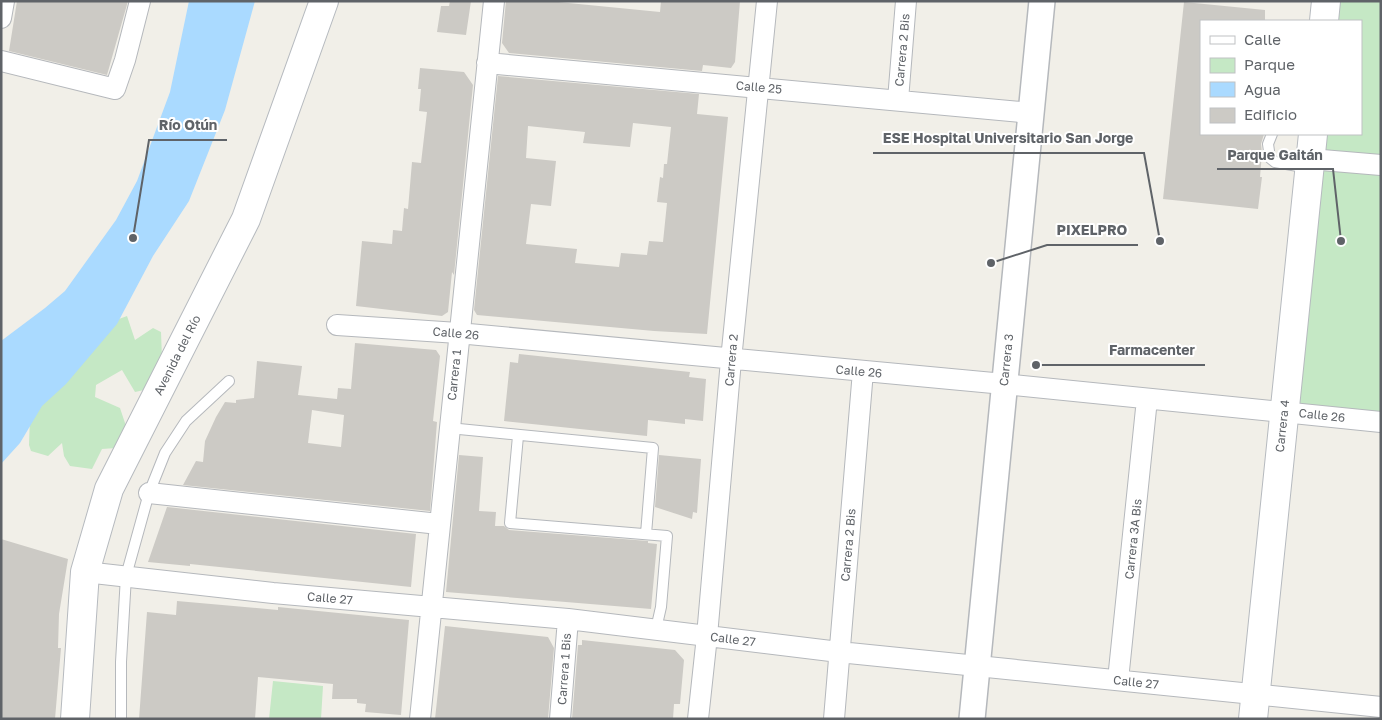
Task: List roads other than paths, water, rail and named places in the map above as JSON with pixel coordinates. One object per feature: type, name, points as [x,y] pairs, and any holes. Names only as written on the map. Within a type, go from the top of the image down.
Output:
[{"type":"main road","name":"Avenida del Río","points":[[75,719],[85,572],[109,489],[246,219],[324,1]]},
{"type":"main road","points":[[1324,20],[1326,1]]},
{"type":"main road","name":"Carrera 4","points":[[1254,707],[1311,146]]},
{"type":"street","points":[[1,18],[4,1]]},
{"type":"street","points":[[1,62],[115,89],[125,60],[140,1]]},
{"type":"street","name":"Carrera 1","points":[[420,719],[458,333],[494,1]]},
{"type":"street","name":"Carrera 2","points":[[698,719],[767,1]]},
{"type":"street","name":"Carrera 2 Bis","points":[[898,100],[906,1]]},
{"type":"street","name":"Carrera 3","points":[[972,719],[1042,1]]},
{"type":"street","name":"Calle 25","points":[[487,63],[1031,113]]},
{"type":"street","points":[[1311,146],[1381,165]]},
{"type":"street","name":"Calle 26","points":[[337,325],[458,333],[1004,384],[1381,422]]},
{"type":"street","name":"Carrera 2 Bis","points":[[834,719],[863,371]]},
{"type":"street","name":"Carrera 3A Bis","points":[[1118,680],[1147,398]]},
{"type":"street","points":[[149,493],[439,524]]},
{"type":"street","name":"Calle 27","points":[[85,572],[273,593],[568,619],[839,652],[1118,680],[1254,707],[1381,707]]},
{"type":"street","name":"Carrera 1 Bis","points":[[560,719],[568,619]]},
{"type":"lane","points":[[1272,135],[1268,144],[1270,158],[1275,162],[1311,146]]},
{"type":"lane","points":[[121,719],[121,662],[126,576],[149,493],[165,453],[186,421],[229,381]]},
{"type":"lane","points":[[449,428],[653,448],[646,534]]},
{"type":"lane","points":[[518,436],[510,523],[667,536],[661,607],[656,629]]},
{"type":"water","points":[[189,1],[255,1],[225,110],[189,201],[153,256],[117,324],[66,384],[42,406],[20,443],[1,464],[1,341],[65,291],[116,220],[137,181],[170,92]]},
{"type":"place","name":"Río Otún","points":[[133,238]]},
{"type":"place","name":"ESE Hospital Universitario San Jorge","points":[[1160,241]]},
{"type":"place","name":"Parque Gaitán","points":[[1341,241]]},
{"type":"place","name":"PIXELPRO","points":[[991,263]]},
{"type":"place","name":"Farmacenter","points":[[1036,365]]}]
